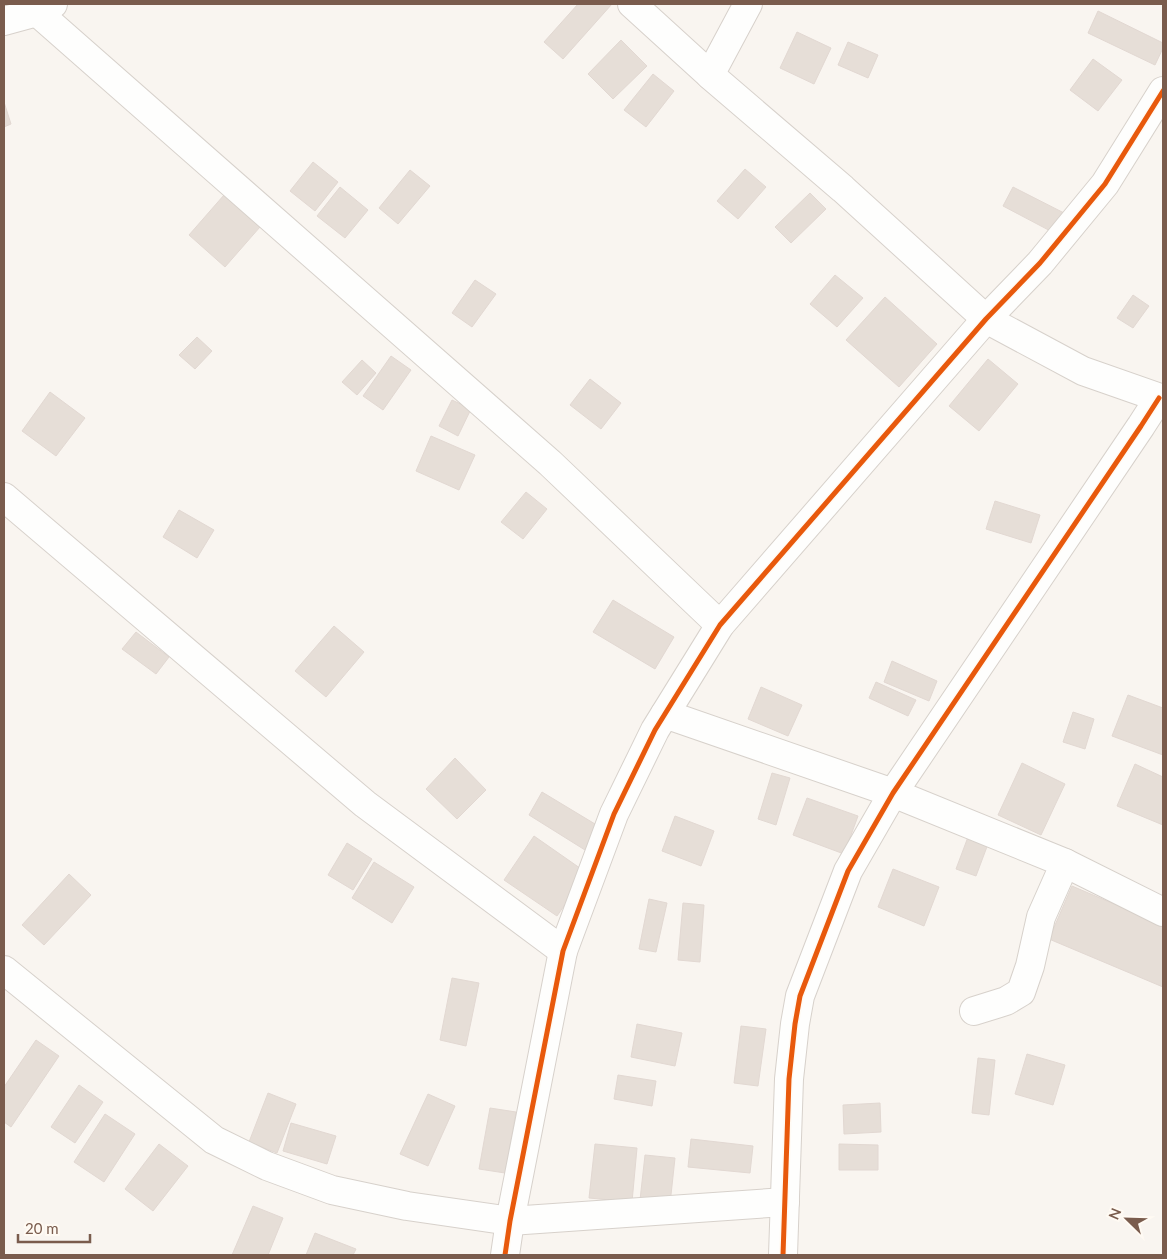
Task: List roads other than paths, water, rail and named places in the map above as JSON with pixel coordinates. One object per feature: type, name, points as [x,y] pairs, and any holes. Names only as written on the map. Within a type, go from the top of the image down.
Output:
[{"type":"street","points":[[632,4],[710,75],[843,189],[986,319],[1083,370],[1161,398],[894,793],[848,871],[800,996],[795,1024],[789,1079],[783,1255]]},
{"type":"street","points":[[710,75],[748,4]]},
{"type":"street","points":[[4,21],[46,8],[550,464],[720,626]]},
{"type":"street","points":[[506,1255],[510,1222],[563,950],[614,814],[655,730],[720,626],[986,319],[1040,263],[1105,184],[1163,91]]},
{"type":"street","points":[[4,497],[365,804],[563,950]]},
{"type":"street","points":[[665,714],[894,793],[1066,863],[1163,912]]},
{"type":"street","points":[[974,1011],[1006,1001],[1021,992],[1030,966],[1041,917],[1066,863]]},
{"type":"street","points":[[4,970],[214,1140],[267,1166],[332,1190],[408,1206],[510,1222],[785,1202]]}]
